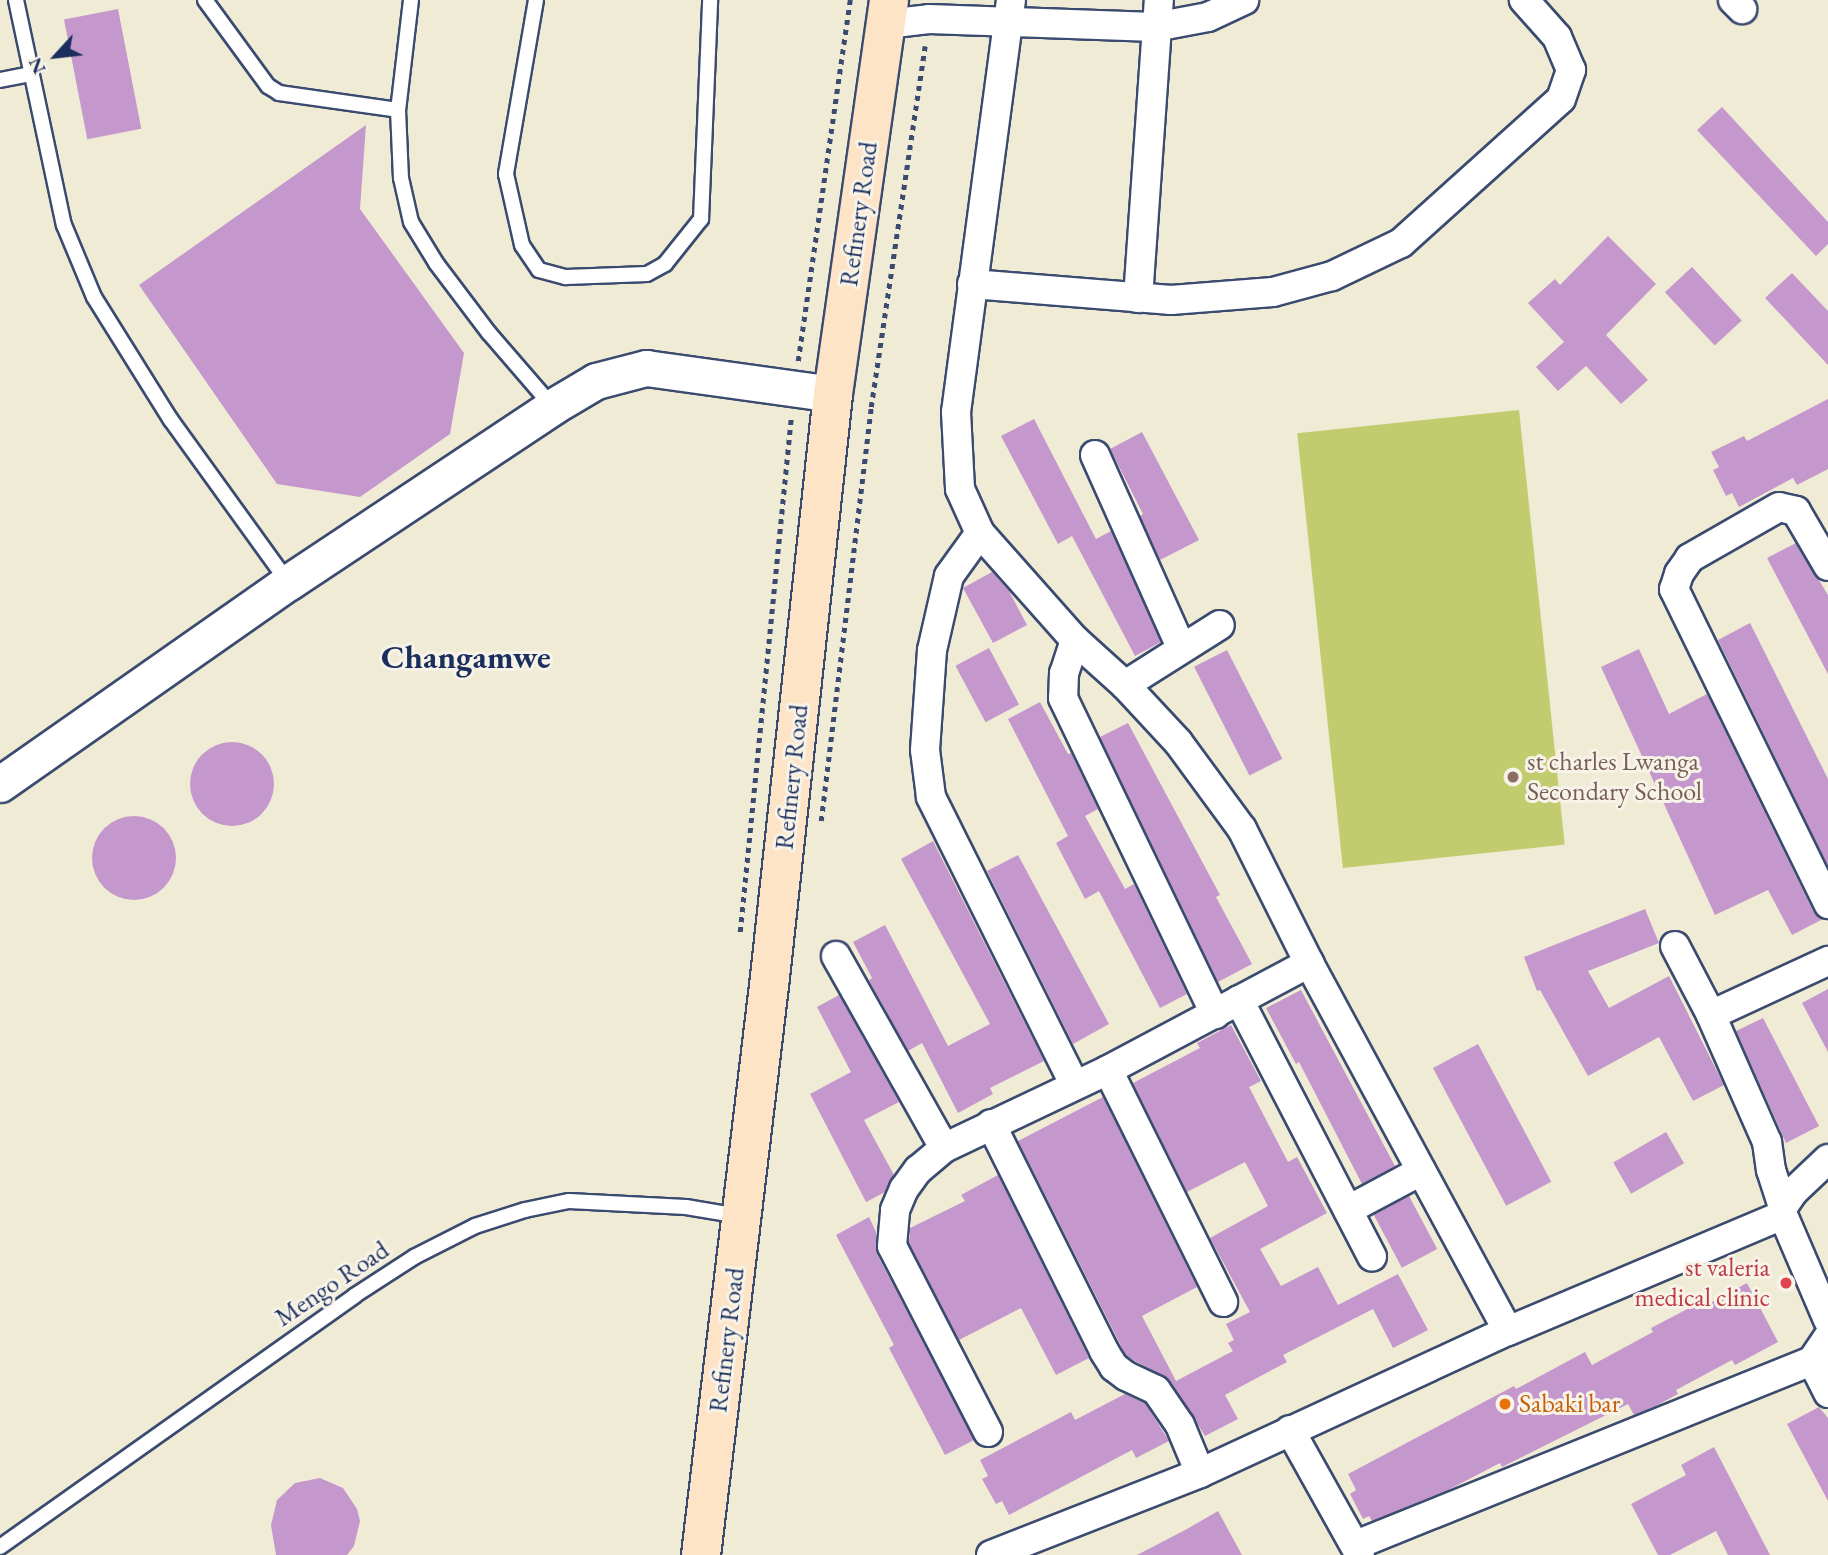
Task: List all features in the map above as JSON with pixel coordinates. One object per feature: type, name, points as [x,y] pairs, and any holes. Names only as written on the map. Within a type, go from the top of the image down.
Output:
[{"type":"main road","name":"Refinery Road","points":[[701,1555],[833,394],[887,12]]},
{"type":"street","points":[[887,12],[929,19],[1010,12],[1208,17],[1244,0]]},
{"type":"street","points":[[972,284],[1171,300],[1273,292],[1332,276],[1401,243],[1561,99],[1571,70],[1557,37],[1524,0]]},
{"type":"street","points":[[1010,12],[956,412],[960,489],[980,533],[1075,640],[1125,685],[1194,762],[1242,829],[1309,962],[1508,1331]]},
{"type":"street","points":[[1138,298],[1157,14]]},
{"type":"street","points":[[0,784],[289,582],[552,407],[596,382],[646,368],[833,394]]},
{"type":"street","points":[[1095,455],[1181,647]]},
{"type":"street","points":[[1828,566],[1796,511],[1779,507],[1690,558],[1679,574],[1674,589],[1828,904]]},
{"type":"street","points":[[980,533],[949,576],[932,650],[925,750],[931,797],[1074,1084]]},
{"type":"street","points":[[1125,685],[1181,647],[1220,625]]},
{"type":"street","points":[[1075,640],[1064,673],[1063,698],[1216,1014]]},
{"type":"street","points":[[1675,946],[1711,1015],[1768,1142],[1770,1170],[1783,1211],[1828,1320]]},
{"type":"street","points":[[836,956],[944,1148]]},
{"type":"street","points":[[1711,1015],[1828,961]]},
{"type":"street","points":[[988,1432],[892,1246],[895,1210],[904,1189],[918,1170],[944,1148],[1108,1070],[1309,962]]},
{"type":"street","points":[[1239,1000],[1372,1257]]},
{"type":"street","points":[[1108,1070],[1223,1302]]},
{"type":"street","points":[[991,1124],[1104,1351],[1114,1367],[1126,1376],[1156,1390],[1180,1425],[1200,1473]]},
{"type":"street","points":[[991,1555],[1099,1516],[1200,1473],[1508,1331],[1783,1211],[1793,1192],[1828,1159]]},
{"type":"street","points":[[1348,1210],[1422,1171]]},
{"type":"street","points":[[1290,1430],[1358,1550],[1812,1361],[1828,1337]]},
{"type":"street","points":[[1812,1361],[1828,1393]]},
{"type":"lane","points":[[16,0],[64,225],[94,297],[171,420],[289,582]]},
{"type":"lane","points":[[205,0],[268,86],[279,93],[398,110]]},
{"type":"lane","points":[[411,0],[398,110],[401,178],[411,222],[436,263],[489,333],[552,407]]},
{"type":"lane","points":[[536,0],[506,174],[522,245],[539,270],[566,277],[647,274],[665,264],[701,219],[710,0]]},
{"type":"lane","points":[[0,80],[31,74]]},
{"type":"lane","name":"Mengo Road","points":[[0,1547],[354,1296],[414,1257],[475,1226],[525,1210],[569,1201],[686,1207],[741,1217]]},
{"type":"path","points":[[740,934],[794,387],[850,0]]},
{"type":"path","points":[[821,822],[871,407],[929,19]]},
{"type":"green space","points":[[1519,410],[1565,845],[1343,868],[1297,433]]},
{"type":"building","points":[[118,9],[141,129],[87,139],[64,19]]},
{"type":"building","points":[[1722,107],[1828,222],[1828,244],[1816,256],[1697,130]]},
{"type":"building","points":[[366,125],[360,209],[464,353],[450,434],[360,497],[277,484],[139,285]]},
{"type":"building","points":[[1608,236],[1656,284],[1606,335],[1648,380],[1621,404],[1586,366],[1558,391],[1536,367],[1564,342],[1528,303],[1555,279],[1560,285]]},
{"type":"building","points":[[1692,267],[1742,320],[1715,346],[1665,292]]},
{"type":"building","points":[[1792,273],[1828,311],[1828,365],[1765,298]]},
{"type":"building","points":[[1828,399],[1828,469],[1797,485],[1793,478],[1739,507],[1732,493],[1726,496],[1713,470],[1719,467],[1711,452],[1744,436],[1747,441]]},
{"type":"building","points":[[1034,419],[1096,539],[1111,531],[1161,642],[1135,656],[1072,536],[1058,544],[1001,436]]},
{"type":"building","points":[[1142,432],[1199,540],[1160,560],[1140,516],[1143,514],[1110,449]]},
{"type":"building","points":[[1796,543],[1828,595],[1828,674],[1767,558]]},
{"type":"building","points":[[992,572],[1009,591],[1027,625],[993,643],[963,588]]},
{"type":"building","points":[[1750,623],[1828,779],[1828,866],[1718,640]]},
{"type":"building","points":[[989,648],[1019,705],[985,722],[955,666]]},
{"type":"building","points":[[1639,649],[1669,714],[1707,694],[1813,911],[1823,919],[1792,935],[1768,890],[1715,915],[1601,667]]},
{"type":"building","points":[[1227,650],[1282,759],[1249,776],[1194,667]]},
{"type":"building","points":[[1040,702],[1068,754],[1071,753],[1098,809],[1085,816],[1125,889],[1134,884],[1187,994],[1160,1008],[1099,891],[1085,899],[1056,843],[1068,836],[1008,719]]},
{"type":"building","points":[[1128,723],[1220,895],[1216,897],[1252,964],[1218,982],[1100,737]]},
{"type":"building","points":[[232,742],[248,745],[262,754],[271,768],[274,784],[271,800],[262,814],[248,823],[232,826],[216,823],[202,814],[193,800],[190,784],[193,768],[202,754],[216,745]]},
{"type":"building","points":[[134,816],[150,819],[164,828],[173,842],[176,858],[173,874],[164,888],[150,897],[134,900],[118,897],[104,888],[95,874],[92,858],[95,842],[104,828],[118,819]]},
{"type":"building","points":[[933,841],[1044,1061],[990,1088],[993,1094],[958,1113],[922,1043],[908,1051],[869,980],[872,978],[853,942],[885,925],[948,1046],[990,1024],[901,859]]},
{"type":"building","points":[[1018,855],[1109,1024],[1073,1044],[987,871]]},
{"type":"building","points":[[1645,909],[1659,943],[1588,971],[1609,1008],[1669,976],[1724,1085],[1693,1101],[1659,1037],[1588,1076],[1540,990],[1537,991],[1524,957]]},
{"type":"building","points":[[1828,989],[1828,1052],[1802,1003]]},
{"type":"building","points":[[1301,990],[1395,1166],[1362,1184],[1299,1062],[1296,1064],[1266,1008]]},
{"type":"building","points":[[839,995],[899,1102],[864,1120],[894,1175],[885,1192],[866,1202],[810,1094],[851,1072],[817,1007]]},
{"type":"building","points":[[1763,1018],[1819,1126],[1786,1143],[1736,1031]]},
{"type":"building","points":[[1231,1025],[1261,1081],[1249,1087],[1288,1162],[1297,1157],[1327,1213],[1260,1249],[1281,1286],[1318,1267],[1338,1305],[1398,1274],[1428,1330],[1393,1348],[1373,1309],[1283,1355],[1287,1362],[1225,1395],[1238,1419],[1205,1436],[1169,1380],[1126,1356],[1018,1141],[1103,1097],[1197,1287],[1142,1316],[1176,1381],[1233,1351],[1228,1343],[1234,1340],[1226,1324],[1250,1312],[1210,1238],[1268,1206],[1245,1162],[1187,1192],[1133,1083],[1200,1048],[1197,1043]]},
{"type":"building","points":[[1478,1044],[1551,1182],[1506,1206],[1433,1068]]},
{"type":"building","points":[[1666,1132],[1684,1163],[1631,1194],[1613,1162]]},
{"type":"building","points":[[998,1175],[1089,1358],[1056,1375],[1021,1308],[959,1340],[909,1243],[910,1228],[965,1201],[961,1195]]},
{"type":"building","points":[[1409,1196],[1437,1249],[1402,1268],[1374,1215]]},
{"type":"building","points":[[869,1217],[876,1232],[877,1254],[974,1440],[945,1455],[889,1348],[894,1345],[836,1235]]},
{"type":"building","points":[[1747,1283],[1778,1342],[1735,1365],[1732,1360],[1676,1390],[1678,1394],[1654,1407],[1634,1415],[1628,1404],[1502,1467],[1500,1463],[1448,1490],[1372,1521],[1369,1516],[1363,1519],[1350,1494],[1356,1490],[1348,1474],[1514,1386],[1516,1389],[1585,1352],[1592,1365],[1653,1332],[1651,1328],[1695,1305],[1697,1310]]},
{"type":"building","points":[[1125,1394],[1145,1403],[1169,1441],[1136,1458],[1132,1450],[1009,1515],[1002,1501],[996,1504],[982,1479],[988,1476],[980,1460],[1071,1412],[1075,1420]]},
{"type":"building","points":[[1819,1407],[1828,1418],[1828,1501],[1787,1424]]},
{"type":"building","points":[[1714,1447],[1770,1555],[1728,1555],[1716,1531],[1670,1555],[1658,1555],[1631,1504],[1686,1475],[1681,1465]]},
{"type":"building","points":[[320,1478],[343,1488],[357,1509],[360,1521],[354,1546],[347,1555],[276,1555],[271,1525],[277,1500],[295,1483]]},
{"type":"building","points":[[1218,1511],[1242,1555],[1137,1555],[1187,1529]]},
{"type":"place","name":"st charles Lwanga Secondary School","points":[[1513,777]]},
{"type":"place","name":"st valeria medical clinic","points":[[1786,1283]]},
{"type":"place","name":"Sabaki bar","points":[[1505,1404]]},
{"type":"district","name":"Changamwe","points":[[466,657]]}]
